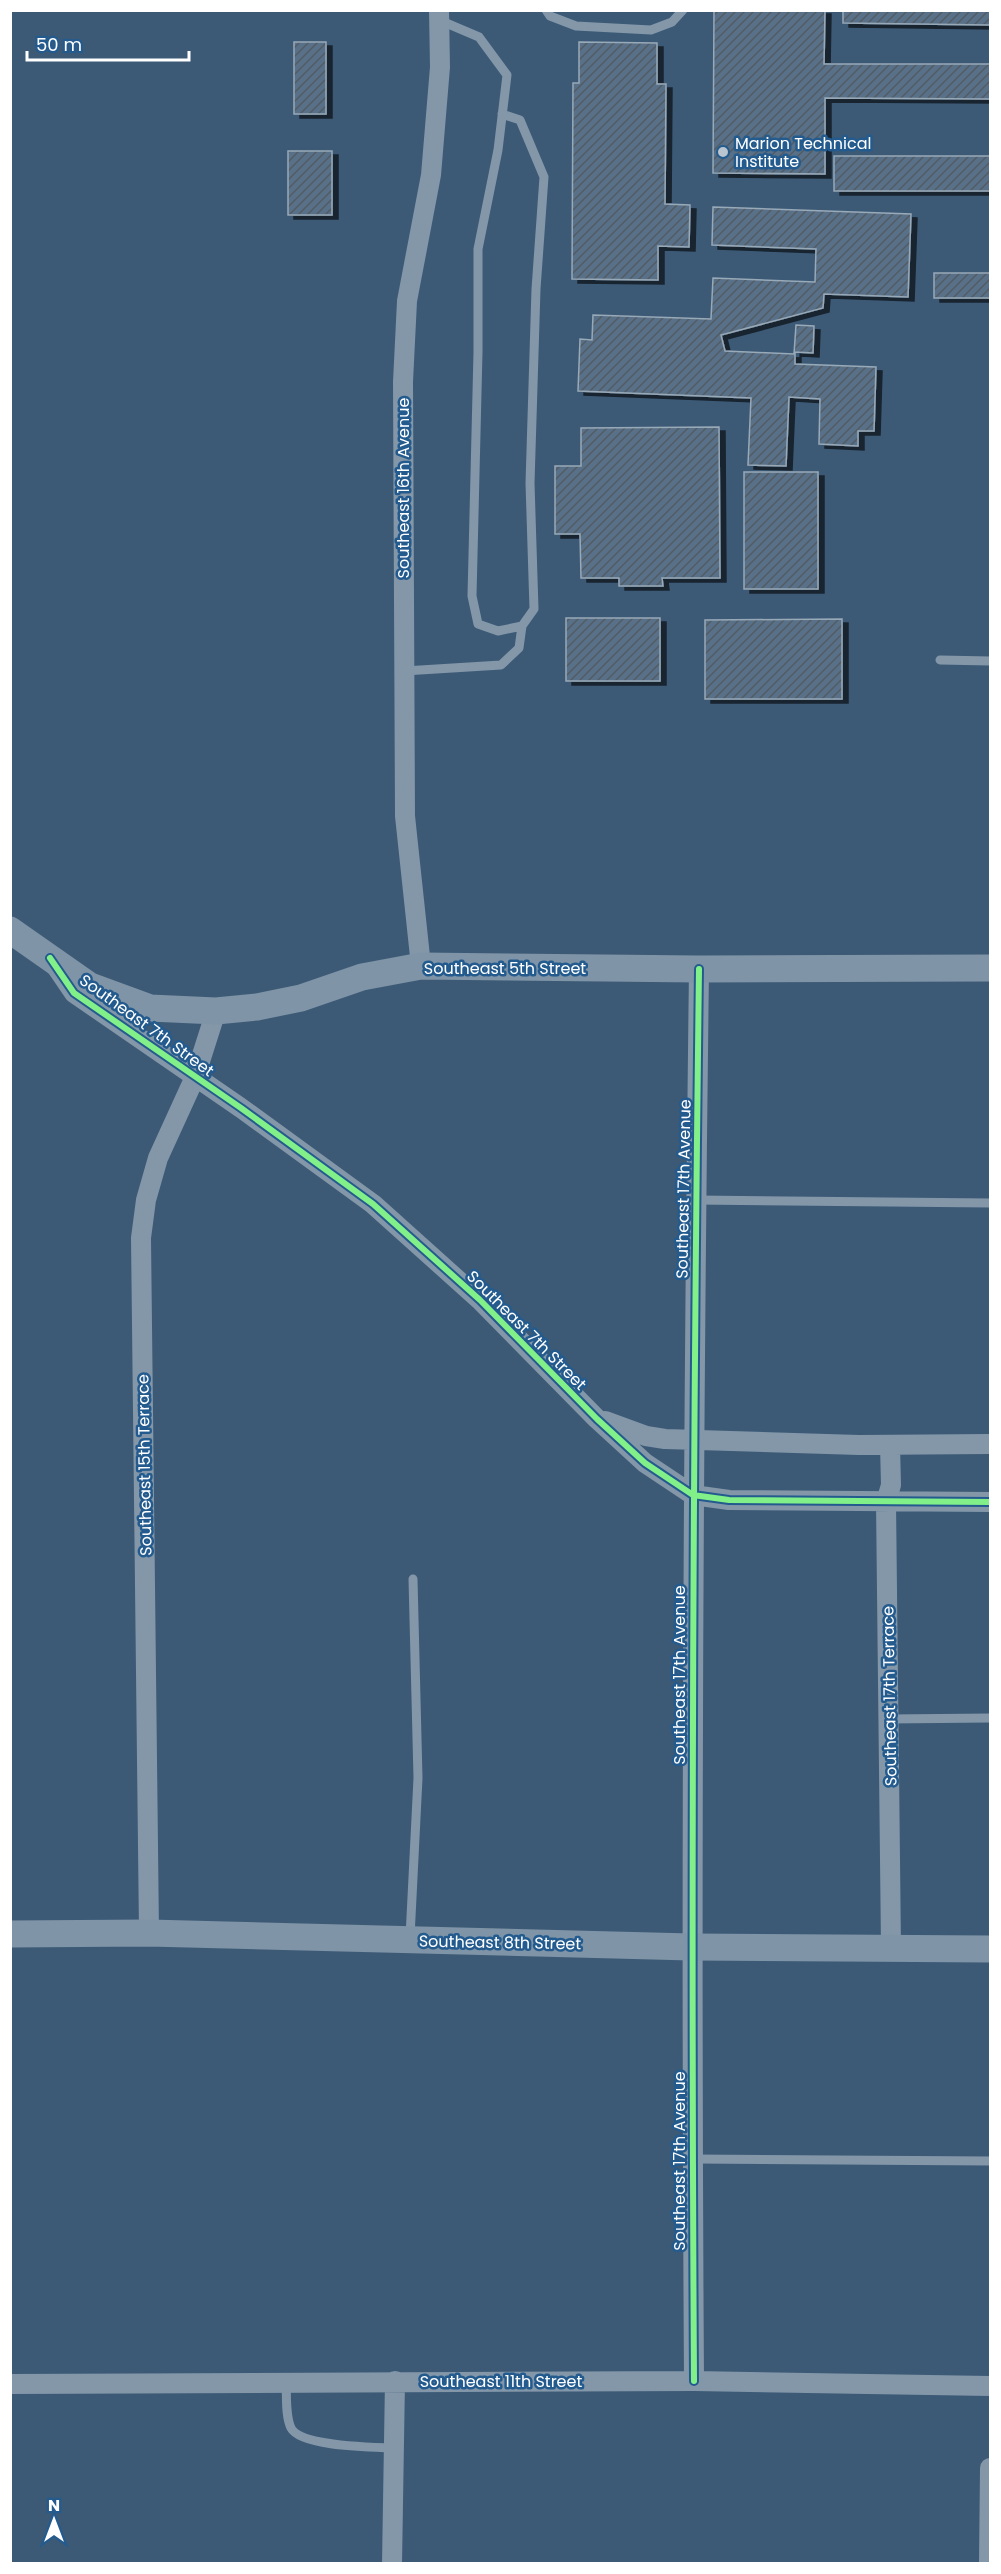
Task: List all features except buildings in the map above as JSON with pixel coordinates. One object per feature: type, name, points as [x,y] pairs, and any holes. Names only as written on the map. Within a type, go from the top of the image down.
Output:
[{"type":"street","name":"Southeast 16th Avenue","points":[[421,966],[405,816],[403,382],[407,302],[431,175],[440,67],[439,15]]},
{"type":"street","name":"Southeast 5th Street","points":[[10,930],[90,986],[150,1008],[216,1011],[257,1007],[290,1000],[362,977],[421,966],[699,969],[990,968]]},
{"type":"street","name":"Southeast 7th Street","points":[[50,958],[74,993],[373,1204],[480,1300],[597,1419],[645,1463],[693,1495],[729,1500],[990,1502]]},
{"type":"street","name":"Southeast 17th Avenue","points":[[694,2381],[691,1947],[699,969]]},
{"type":"street","name":"Southeast 15th Terrace","points":[[149,1933],[141,1238],[146,1200],[158,1158],[195,1077],[216,1011]]},
{"type":"street","name":"Southeast 7th Street","points":[[597,1419],[646,1436],[694,1440],[990,1444]]},
{"type":"street","name":"Southeast 17th Terrace","points":[[890,1444],[891,1485],[886,1502],[891,1948]]},
{"type":"street","name":"Southeast 8th Street","points":[[10,1934],[149,1933],[691,1947],[990,1949]]},
{"type":"street","points":[[392,2564],[395,2381]]},
{"type":"street","name":"Southeast 11th Street","points":[[10,2384],[694,2381],[990,2386]]},
{"type":"street","points":[[989,2564],[990,2468]]},
{"type":"lane","points":[[546,10],[550,16],[576,26],[651,30],[672,22],[683,10]]},
{"type":"lane","points":[[439,15],[479,37],[507,75],[498,150],[478,249],[472,596],[478,624],[498,630],[522,626]]},
{"type":"lane","points":[[404,671],[501,664],[519,648],[522,626],[534,609],[530,483],[536,289],[544,177],[520,120],[502,114]]},
{"type":"lane","points":[[940,660],[990,661]]},
{"type":"lane","points":[[696,1200],[990,1203]]},
{"type":"lane","points":[[410,1940],[418,1778],[413,1579]]},
{"type":"lane","points":[[889,1719],[990,1718]]},
{"type":"lane","points":[[693,2159],[990,2161]]},
{"type":"lane","points":[[286,2382],[288,2415],[292,2430],[301,2438],[350,2446],[394,2448]]},
{"type":"cycle path","points":[[50,958],[74,993],[241,1108],[373,1204],[480,1300],[597,1419],[645,1463],[693,1495],[729,1500],[990,1502]]},
{"type":"cycle path","points":[[694,2381],[693,1675],[699,969]]},
{"type":"place","name":"Marion Technical Institute","points":[[723,152]]}]
